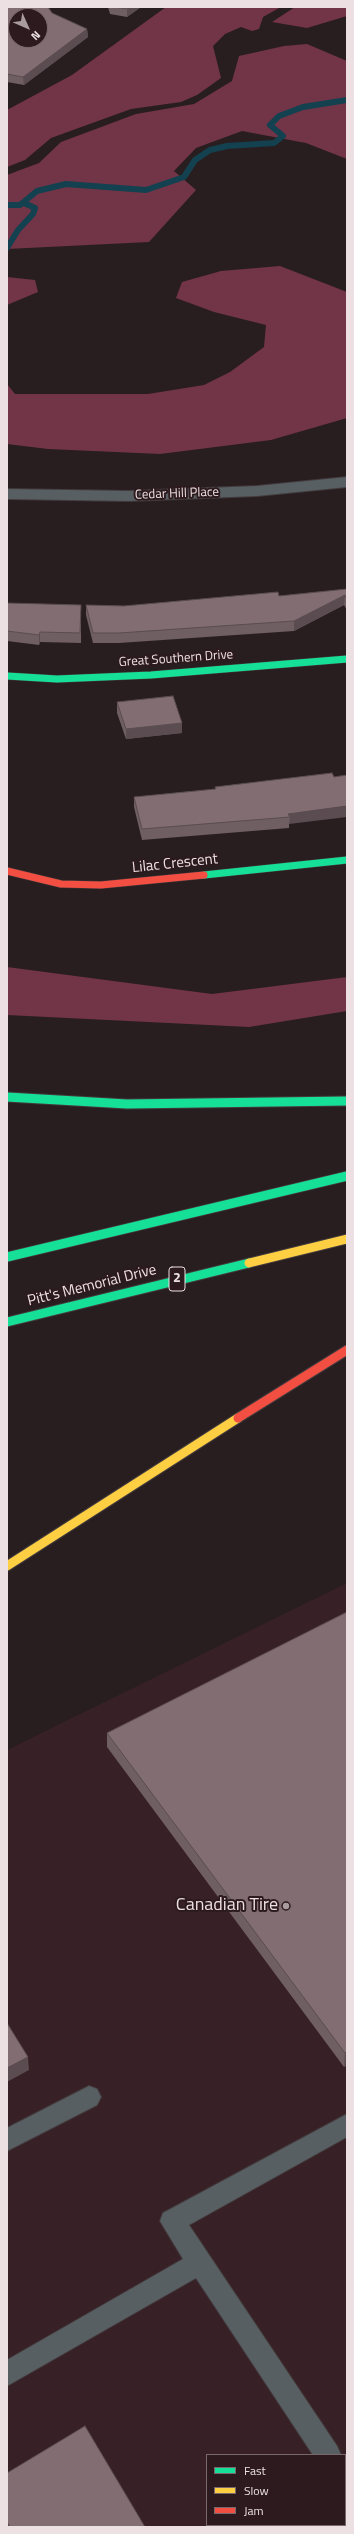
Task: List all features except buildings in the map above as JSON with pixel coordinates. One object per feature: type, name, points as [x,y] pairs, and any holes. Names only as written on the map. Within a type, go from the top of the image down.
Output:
[{"type":"main road","name":"Great Southern Drive","points":[[7,676],[57,678],[151,675],[347,659]]},
{"type":"main road","name":"Lilac Crescent","points":[[7,871],[61,884],[101,885],[347,860]]},
{"type":"main road","points":[[7,1097],[135,1104],[347,1101]]},
{"type":"main road","points":[[7,1257],[347,1176]]},
{"type":"main road","name":"Pitt's Memorial Drive","points":[[7,1322],[347,1239]]},
{"type":"main road","points":[[7,1566],[180,1453],[347,1350]]},
{"type":"street","name":"Cedar Hill Place","points":[[7,494],[128,496],[257,491],[347,482]]},
{"type":"lane","points":[[7,2140],[89,2097]]},
{"type":"lane","points":[[327,2454],[172,2221],[347,2126]]},
{"type":"lane","points":[[7,2374],[200,2262]]},
{"type":"shaded area","points":[[166,7],[281,7],[263,17],[259,29],[252,31],[241,27],[225,34],[213,46],[221,78],[197,95],[181,102],[131,109],[51,138],[25,160],[7,167],[7,110],[72,75]]},
{"type":"shaded area","points":[[295,7],[347,7],[347,16],[307,28],[272,22]]},
{"type":"shaded area","points":[[307,44],[347,61],[347,159],[306,143],[242,131],[196,148],[174,171],[196,190],[149,242],[7,249],[7,175],[39,163],[61,142],[136,114],[194,104],[232,81],[239,56],[284,46]]},
{"type":"shaded area","points":[[280,266],[347,292],[347,418],[271,440],[160,454],[48,449],[7,444],[7,384],[15,394],[148,394],[204,385],[230,372],[264,347],[266,325],[214,312],[176,298],[182,282],[221,271]]},
{"type":"shaded area","points":[[7,277],[35,280],[38,292],[7,305]]},
{"type":"shaded area","points":[[7,967],[212,994],[347,977],[347,1011],[249,1027],[7,1015]]},
{"type":"shaded area","points":[[347,1583],[347,2527],[7,2527],[7,1750]]},
{"type":"waterway","points":[[7,205],[20,205],[37,191],[66,184],[146,190],[184,177],[195,160],[210,150],[227,146],[274,143],[283,136],[270,125],[279,116],[303,107],[347,100]]},
{"type":"waterway","points":[[7,248],[18,230],[33,214],[35,208],[24,203]]},
{"type":"traffic: fast","points":[[7,676],[57,679],[151,675],[347,659]]},
{"type":"traffic: fast","points":[[204,875],[347,860]]},
{"type":"traffic: fast","points":[[7,1097],[127,1104],[347,1101]]},
{"type":"traffic: fast","points":[[7,1257],[347,1176]]},
{"type":"traffic: fast","points":[[7,1322],[249,1263]]},
{"type":"traffic: slow","points":[[249,1263],[347,1239]]},
{"type":"traffic: slow","points":[[7,1566],[238,1418]]},
{"type":"traffic: jam","points":[[7,871],[61,884],[101,885],[204,875]]},
{"type":"traffic: jam","points":[[238,1418],[347,1350]]},
{"type":"place","name":"Canadian Tire","points":[[286,1906]]}]
